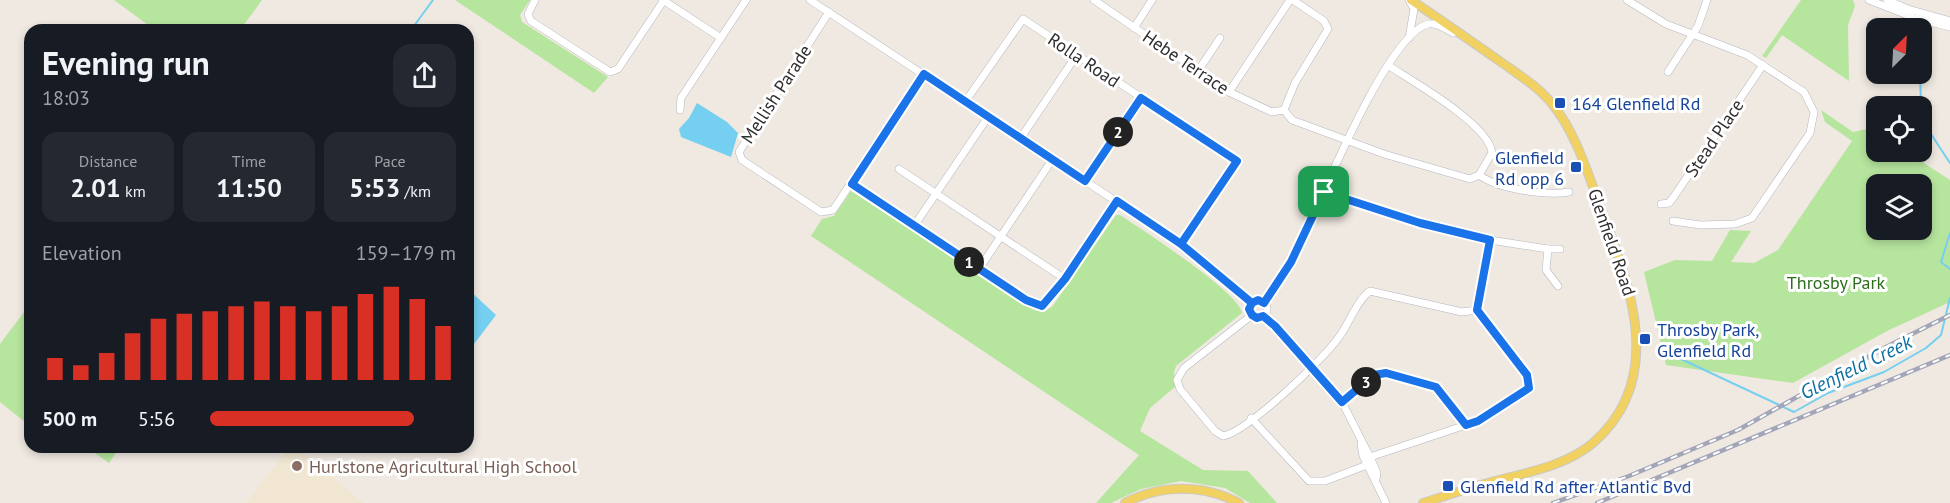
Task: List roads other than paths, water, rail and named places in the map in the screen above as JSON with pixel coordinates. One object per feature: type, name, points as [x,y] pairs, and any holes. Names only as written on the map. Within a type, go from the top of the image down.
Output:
[{"type":"main road","name":"Glenfield Road","points":[[1410,0],[1544,94],[1567,127],[1595,191],[1626,278],[1636,329],[1636,358],[1623,404],[1610,425],[1587,448],[1555,464],[1423,503]]},
{"type":"main road","points":[[1125,503],[1156,491],[1186,488],[1218,494],[1239,503]]},
{"type":"street","points":[[536,0],[528,14],[531,21],[605,71],[618,69],[663,0],[721,38]]},
{"type":"street","points":[[680,110],[681,98],[746,0]]},
{"type":"street","points":[[810,0],[1181,244],[1252,303]]},
{"type":"street","name":"Hebe Terrace","points":[[1094,0],[1229,92],[1272,112],[1284,110]]},
{"type":"street","points":[[1134,28],[1152,0]]},
{"type":"street","points":[[1229,92],[1292,0],[1324,21],[1328,29],[1295,83],[1284,110],[1292,120],[1346,141],[1445,172],[1470,179],[1479,176],[1492,153],[1488,142],[1466,117],[1389,66]]},
{"type":"street","points":[[1409,38],[1414,9],[1410,0]]},
{"type":"street","points":[[1627,0],[1666,24],[1741,51],[1804,92],[1814,111],[1810,133],[1756,213],[1747,221],[1700,225],[1673,222]]},
{"type":"street","points":[[1668,72],[1694,34],[1702,19],[1707,0]]},
{"type":"street","points":[[1869,0],[1915,18],[1950,27]]},
{"type":"street","points":[[1887,0],[1908,9],[1950,21]]},
{"type":"street","name":"Mellish Parade","points":[[829,12],[739,152],[739,156],[822,212],[833,210],[924,74]]},
{"type":"street","name":"Rolla Road","points":[[965,102],[1023,19],[1237,161],[1181,244]]},
{"type":"street","points":[[1264,303],[1291,262],[1365,103],[1409,38],[1426,24],[1432,23],[1474,43]]},
{"type":"street","points":[[1198,71],[1220,38]]},
{"type":"street","points":[[1020,139],[1076,56]]},
{"type":"street","name":"Stead Place","points":[[1661,204],[1669,203],[1674,198],[1763,65]]},
{"type":"street","points":[[1085,181],[1141,98]]},
{"type":"street","points":[[914,226],[988,117]]},
{"type":"street","points":[[979,269],[1052,160]]},
{"type":"street","points":[[899,169],[1065,279]]},
{"type":"street","points":[[1479,176],[1495,184],[1552,194],[1569,192]]},
{"type":"street","points":[[852,184],[979,269],[1037,304],[1045,304],[1065,279],[1117,201]]},
{"type":"street","points":[[1324,192],[1420,223],[1490,240],[1560,249]]},
{"type":"street","points":[[1370,457],[1478,421],[1529,388],[1527,375],[1477,310],[1490,240]]},
{"type":"street","points":[[1548,249],[1546,270],[1558,286]]},
{"type":"street","points":[[1252,315],[1184,368],[1177,380],[1180,389],[1218,434],[1227,435],[1313,368],[1332,347],[1370,291],[1462,312],[1477,310]]},
{"type":"street","points":[[1258,300],[1264,303],[1267,310],[1263,316],[1257,318],[1252,315],[1249,309],[1252,303],[1258,300]]},
{"type":"street","points":[[1263,316],[1342,402],[1361,444],[1370,457],[1377,473],[1376,479]]},
{"type":"street","points":[[1342,402],[1374,375],[1386,373],[1436,387],[1466,425]]},
{"type":"street","points":[[1251,418],[1309,481],[1325,481],[1366,465]]},
{"type":"street","points":[[1361,444],[1360,450],[1366,465],[1376,479],[1386,503]]},
{"type":"water","points":[[697,103],[727,122],[738,133],[731,157],[681,137],[679,129],[689,118]]},
{"type":"water","points":[[474,295],[496,315],[474,344]]},
{"type":"waterway","points":[[415,24],[433,0]]},
{"type":"waterway","points":[[1920,84],[1921,105],[1929,131],[1950,163]]},
{"type":"waterway","points":[[1950,233],[1941,262],[1950,269]]},
{"type":"waterway","name":"Glenfield Creek","points":[[1681,359],[1794,412],[1828,393],[1884,372],[1926,348],[1941,335],[1950,298]]},
{"type":"railway","points":[[1553,503],[1629,476],[1738,430],[1886,347],[1950,315]]},
{"type":"railway","points":[[1597,503],[1950,355]]},
{"type":"place","name":"164 Glenfield Rd","points":[[1560,103]]},
{"type":"place","name":"Glenfield Rd opp 6","points":[[1576,167]]},
{"type":"place","name":"Throsby Park, Glenfield Rd","points":[[1645,339]]},
{"type":"place","name":"Hurlstone Agricultural High School","points":[[297,466]]},
{"type":"place","name":"Glenfield Rd after Atlantic Bvd","points":[[1448,486]]},
{"type":"park label","name":"Throsby Park","points":[[1836,282]]}]
